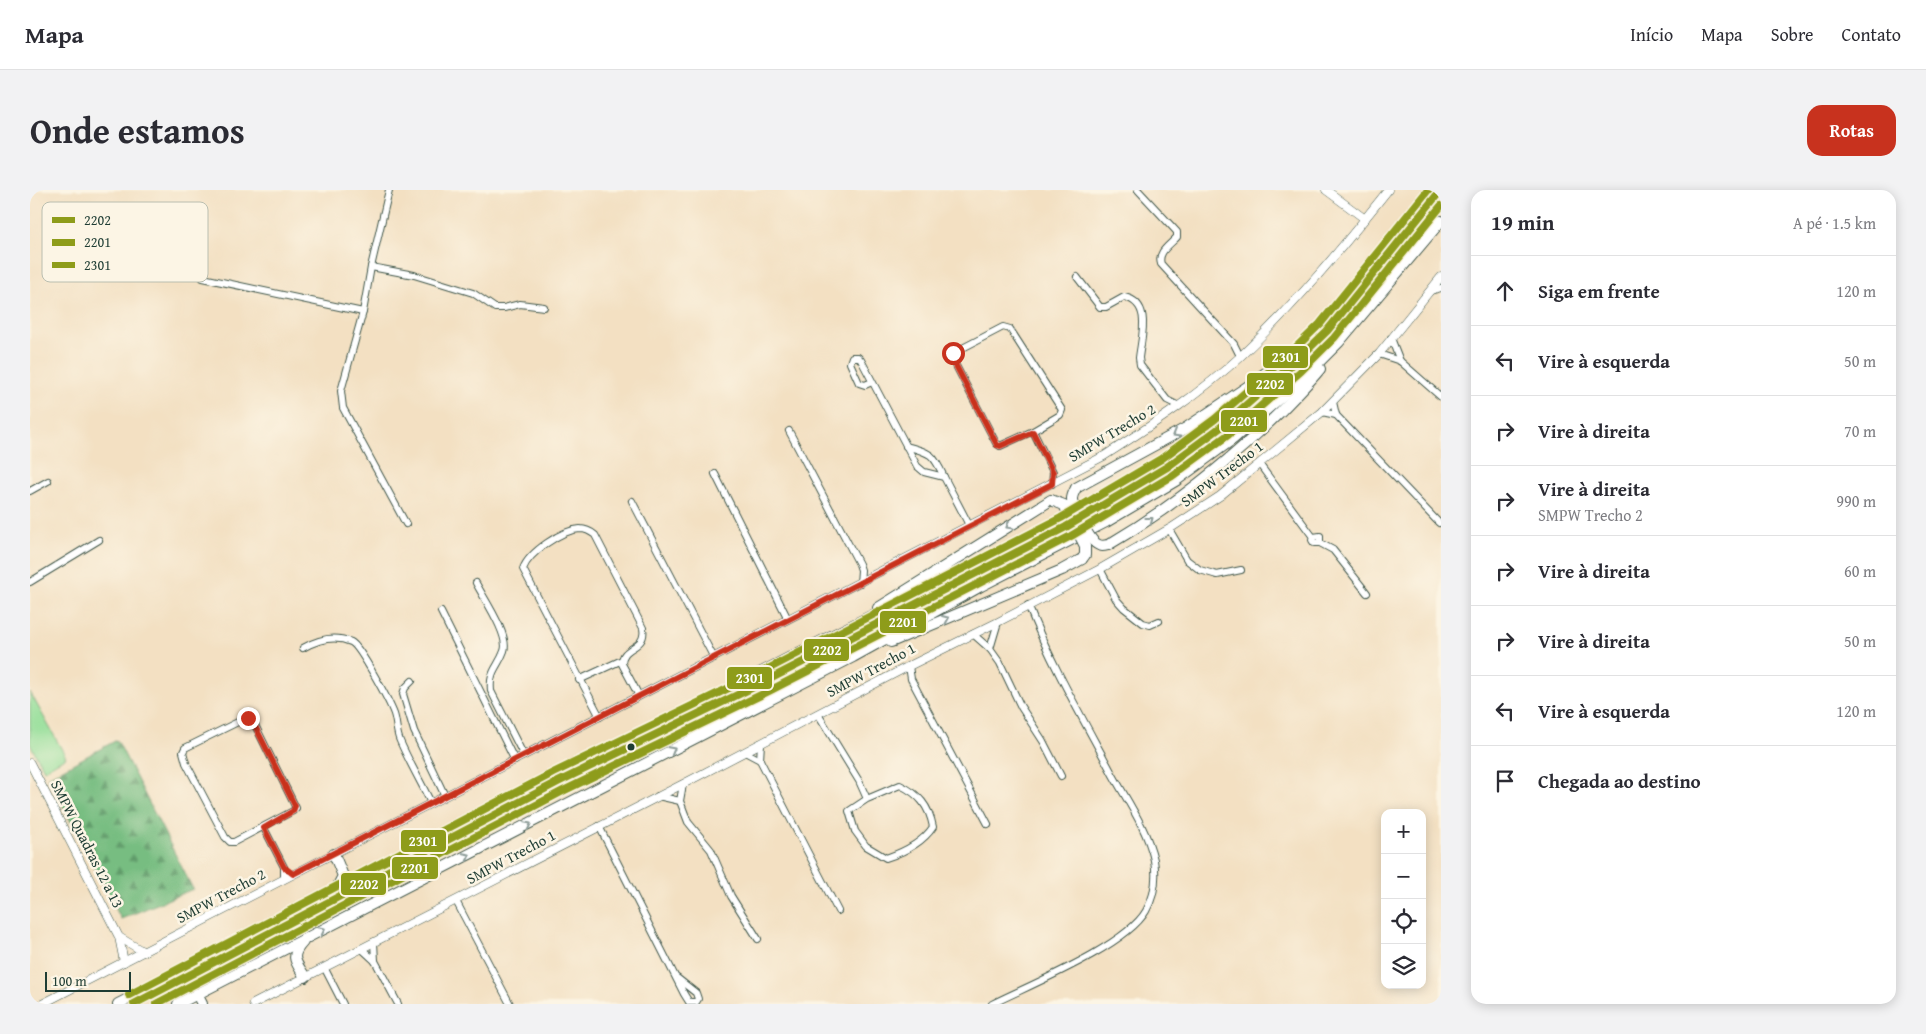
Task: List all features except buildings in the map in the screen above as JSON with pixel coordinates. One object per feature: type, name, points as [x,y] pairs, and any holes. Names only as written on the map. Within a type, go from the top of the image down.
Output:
[{"type":"highway","points":[[118,1004],[368,877],[839,632],[1092,506],[1152,470],[1222,422],[1267,384],[1355,291],[1434,190]]},
{"type":"highway","points":[[178,1004],[852,657],[981,586],[1106,522],[1177,480],[1233,439],[1281,399],[1339,342],[1441,221]]},
{"type":"highway","points":[[1303,348],[1292,353],[1240,392],[1186,428],[1076,488],[1072,495],[1073,504],[1088,534],[1095,543],[1099,546],[1108,545],[1143,525],[1236,452],[1311,380],[1339,342]]},
{"type":"highway","points":[[839,632],[1051,500],[1064,505],[1077,529],[1086,550],[1082,559],[1062,570],[852,657]]},
{"type":"highway","points":[[336,853],[348,874],[368,877]]},
{"type":"highway","points":[[333,895],[344,876],[336,853]]},
{"type":"highway","points":[[303,978],[294,955],[305,939]]},
{"type":"highway","points":[[269,956],[288,958],[303,978]]},
{"type":"highway","points":[[197,994],[202,1004]]},
{"type":"street","points":[[389,190],[371,267],[363,312],[341,391],[343,408],[406,524]]},
{"type":"street","points":[[1138,190],[1178,232],[1177,237],[1161,254],[1161,264],[1234,344],[1240,356]]},
{"type":"street","points":[[1326,190],[1364,219]]},
{"type":"street","name":"SMPW Trecho 2","points":[[42,1004],[1104,456],[1169,414],[1248,349],[1314,280],[1388,190]]},
{"type":"street","points":[[371,267],[414,275],[473,293],[494,308],[504,308],[520,304],[544,307]]},
{"type":"street","name":"SMPW Trecho 1","points":[[253,1004],[303,978],[325,969],[374,942],[761,744],[900,670],[998,622],[1100,569],[1169,529],[1220,496],[1333,402],[1379,354],[1441,277]]},
{"type":"street","points":[[1077,278],[1100,307],[1106,308],[1124,297],[1136,303],[1144,320],[1139,358],[1140,365],[1167,400],[1178,406]]},
{"type":"street","points":[[208,279],[363,312]]},
{"type":"street","points":[[1430,290],[1441,288]]},
{"type":"street","points":[[1003,327],[1010,330],[1062,410],[1060,415],[1033,432],[1000,446],[997,445],[952,358],[953,353],[1003,327]]},
{"type":"street","points":[[1392,338],[1400,361]]},
{"type":"street","points":[[1234,344],[1248,349]]},
{"type":"street","points":[[1379,354],[1400,361],[1441,397]]},
{"type":"street","points":[[872,382],[920,469],[944,477]]},
{"type":"street","points":[[1167,400],[1169,414]]},
{"type":"street","points":[[1333,402],[1336,416]]},
{"type":"street","points":[[1322,412],[1336,416],[1439,523]]},
{"type":"street","points":[[789,431],[861,570],[871,577]]},
{"type":"street","points":[[1033,432],[1053,472],[1062,478]]},
{"type":"street","points":[[906,446],[924,451],[934,457],[970,525]]},
{"type":"street","points":[[1260,464],[1313,537],[1320,536],[1320,543],[1335,552],[1367,593]]},
{"type":"street","points":[[1052,484],[1053,472]]},
{"type":"street","points":[[715,474],[788,619]]},
{"type":"street","points":[[30,491],[48,482]]},
{"type":"street","points":[[632,502],[714,658]]},
{"type":"street","points":[[579,680],[622,660],[627,651],[640,643],[644,634],[643,628],[595,535],[587,530],[579,529],[554,539],[532,555],[523,569],[579,680],[600,717]]},
{"type":"street","points":[[1169,529],[1187,560],[1200,570],[1217,576],[1241,570]]},
{"type":"street","points":[[30,582],[99,540]]},
{"type":"street","points":[[1100,569],[1116,599],[1124,608],[1144,623],[1150,625],[1159,621]]},
{"type":"street","points":[[860,583],[861,570]]},
{"type":"street","points":[[476,583],[505,642],[504,652],[492,672],[490,680],[491,691],[524,756]]},
{"type":"street","points":[[992,1004],[1112,942],[1132,926],[1146,911],[1156,884],[1152,853],[1136,814],[1069,693],[1028,605]]},
{"type":"street","points":[[441,612],[515,761]]},
{"type":"street","points":[[990,649],[998,622]]},
{"type":"street","points":[[973,634],[990,649],[1011,683],[1021,707],[1043,740],[1061,776]]},
{"type":"street","points":[[303,648],[312,642],[331,639],[350,641],[360,650],[394,714],[398,735],[431,803]]},
{"type":"street","points":[[622,660],[622,664],[640,696]]},
{"type":"street","points":[[908,666],[911,678],[988,824]]},
{"type":"street","points":[[900,670],[911,678]]},
{"type":"street","points":[[412,681],[405,688],[403,694],[414,731],[445,796]]},
{"type":"street","points":[[818,714],[859,781],[867,799]]},
{"type":"street","points":[[246,718],[252,720],[295,806],[293,811],[264,828],[234,842],[228,841],[186,763],[183,753],[184,749],[246,718]]},
{"type":"street","points":[[761,744],[760,760],[838,911]]},
{"type":"street","points":[[745,752],[760,760]]},
{"type":"street","name":"SMPW Quadras 12 a 13","points":[[30,763],[119,937],[124,962]]},
{"type":"street","points":[[683,784],[680,801],[688,822],[711,850],[731,896],[758,939]]},
{"type":"street","points":[[900,785],[914,792],[922,801],[930,813],[933,827],[927,836],[900,854],[886,858],[880,856],[866,846],[854,831],[849,811],[867,799],[900,785]]},
{"type":"street","points":[[658,796],[680,801]]},
{"type":"street","points":[[599,826],[676,978]]},
{"type":"street","points":[[264,828],[284,867],[293,874]]},
{"type":"street","points":[[284,867],[284,878]]},
{"type":"street","points":[[456,901],[510,1004]]},
{"type":"street","points":[[119,937],[144,952]]},
{"type":"street","points":[[374,942],[375,961]]},
{"type":"street","points":[[362,949],[375,961],[398,1004]]},
{"type":"street","points":[[325,969],[343,1004]]},
{"type":"green space","points":[[30,692],[66,757],[44,770],[30,744]]},
{"type":"green space","points":[[117,740],[193,889],[121,919],[48,777]]},
{"type":"transit line","name":"2301","points":[[129,995],[553,773],[760,673],[1061,518],[1161,459],[1215,419],[1287,356],[1320,324],[1428,190]]},
{"type":"transit line","name":"2202","points":[[134,1004],[558,782],[764,682],[1066,527],[1167,467],[1221,427],[1294,363],[1327,331],[1441,190]]},
{"type":"transit line","name":"2201","points":[[156,1004],[563,791],[769,691],[1071,536],[1172,476],[1228,435],[1301,371],[1334,338],[1441,206]]},
{"type":"route","points":[[248,718],[252,720],[296,808],[264,828],[284,867],[293,874],[1052,484],[1053,472],[1033,432],[1000,446],[997,445],[952,358],[953,353]]}]
